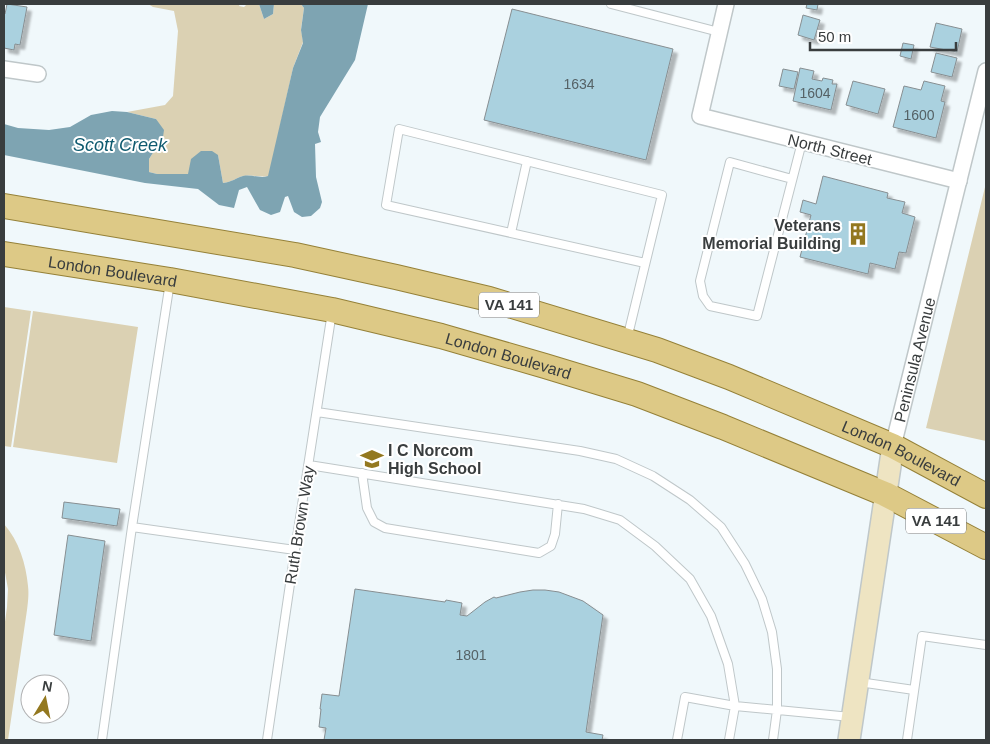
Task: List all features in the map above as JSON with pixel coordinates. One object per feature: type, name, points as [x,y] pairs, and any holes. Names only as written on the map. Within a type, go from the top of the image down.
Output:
[{"type":"main road","name":"London Boulevard","points":[[4,206],[294,255],[489,299],[657,350],[729,377],[893,446],[986,496]]},
{"type":"main road","name":"London Boulevard","points":[[4,254],[170,280],[332,310],[441,336],[545,366],[637,394],[723,427],[885,494],[986,547]]},
{"type":"street","points":[[719,32],[726,4]]},
{"type":"street","name":"North Street","points":[[719,32],[700,116],[959,181]]},
{"type":"street","points":[[4,69],[38,74]]},
{"type":"street","name":"Peninsula Avenue","points":[[848,740],[893,446],[986,71]]},
{"type":"lane","points":[[611,4],[719,32]]},
{"type":"lane","points":[[626,341],[662,195],[399,129],[386,205],[645,263]]},
{"type":"lane","points":[[792,179],[730,162],[700,281],[703,296],[710,306],[757,316],[802,142]]},
{"type":"lane","points":[[512,233],[527,161]]},
{"type":"lane","points":[[102,740],[170,280]]},
{"type":"lane","name":"Ruth Brown Way","points":[[268,740],[332,310]]},
{"type":"lane","points":[[317,412],[580,451],[616,459],[654,476],[690,500],[721,527],[746,564],[762,599],[772,632],[777,669],[778,710],[773,740]]},
{"type":"lane","points":[[309,465],[584,508],[620,520],[655,546],[690,580],[711,616],[728,664],[735,706],[729,740]]},
{"type":"lane","points":[[362,473],[367,508],[374,522],[385,528],[539,553],[550,546],[554,534],[558,504]]},
{"type":"lane","points":[[132,527],[295,550]]},
{"type":"lane","points":[[907,740],[922,636],[986,645]]},
{"type":"lane","points":[[857,682],[914,690]]},
{"type":"lane","points":[[677,740],[684,697],[735,706],[852,717]]},
{"type":"shaded area","points":[[148,4],[240,4],[239,6],[244,7],[247,4],[259,4],[264,19],[273,14],[274,4],[301,4],[304,8],[301,29],[303,42],[293,68],[269,176],[243,176],[223,183],[218,155],[189,174],[157,174],[149,172],[149,159],[163,137],[156,119],[127,112],[165,105],[173,96],[178,31],[174,11],[153,7]]},
{"type":"shaded area","points":[[986,183],[986,441],[926,428]]},
{"type":"shaded area","points":[[4,307],[31,311],[11,447],[4,446]]},
{"type":"shaded area","points":[[33,311],[138,327],[117,463],[13,447]]},
{"type":"shaded area","points":[[4,524],[14,538],[21,553],[26,569],[28,592],[8,740],[4,740],[4,629],[8,589],[4,567]]},
{"type":"water","points":[[259,4],[274,4],[273,14],[264,19]]},
{"type":"water","name":"Scott Creek","points":[[301,4],[368,4],[355,60],[320,117],[318,132],[321,142],[315,144],[316,177],[322,202],[320,208],[311,216],[302,217],[294,212],[288,196],[285,197],[280,212],[271,215],[260,210],[247,187],[239,190],[234,208],[219,205],[198,189],[145,183],[4,155],[4,124],[18,128],[49,130],[70,127],[91,115],[112,111],[127,112],[156,119],[164,130],[163,137],[149,159],[149,172],[157,174],[188,174],[191,159],[201,151],[212,151],[218,155],[223,183],[243,176],[268,176],[293,68],[303,43],[301,30],[304,8]]},
{"type":"building","points":[[7,4],[27,7],[20,45],[15,44],[14,50],[4,48],[4,14]]},
{"type":"building","points":[[807,4],[818,4],[817,10],[806,8]]},
{"type":"building","points":[[512,9],[673,49],[646,160],[484,120]]},
{"type":"building","points":[[803,15],[820,20],[814,40],[798,35]]},
{"type":"building","points":[[936,23],[962,29],[957,52],[930,47]]},
{"type":"building","points":[[903,43],[914,45],[911,59],[900,56]]},
{"type":"building","points":[[936,53],[957,58],[952,77],[931,72]]},
{"type":"building","points":[[800,68],[814,71],[812,79],[822,81],[823,78],[833,80],[832,84],[837,84],[831,110],[793,101]]},
{"type":"building","points":[[783,69],[798,72],[794,89],[779,86]]},
{"type":"building","points":[[853,81],[885,89],[878,114],[846,105]]},
{"type":"building","points":[[924,81],[945,86],[941,101],[945,102],[936,138],[893,127],[904,86],[921,90]]},
{"type":"building","name":"Veterans Memorial Building","points":[[823,176],[888,193],[887,198],[905,202],[902,213],[915,217],[906,253],[899,252],[895,269],[870,263],[868,274],[800,257],[811,215],[800,212],[803,200],[816,204]]},
{"type":"building","points":[[64,502],[120,509],[117,526],[62,518]]},
{"type":"building","points":[[68,535],[105,541],[91,641],[54,635]]},
{"type":"building","points":[[355,589],[462,603],[460,615],[467,616],[494,597],[533,590],[559,592],[583,601],[603,615],[586,732],[603,735],[602,740],[324,740],[326,728],[319,727],[322,694],[339,696]]},
{"type":"place","name":"Veterans Memorial Building","points":[[858,234]]},
{"type":"place","name":"I C Norcom High School","points":[[372,459]]}]
